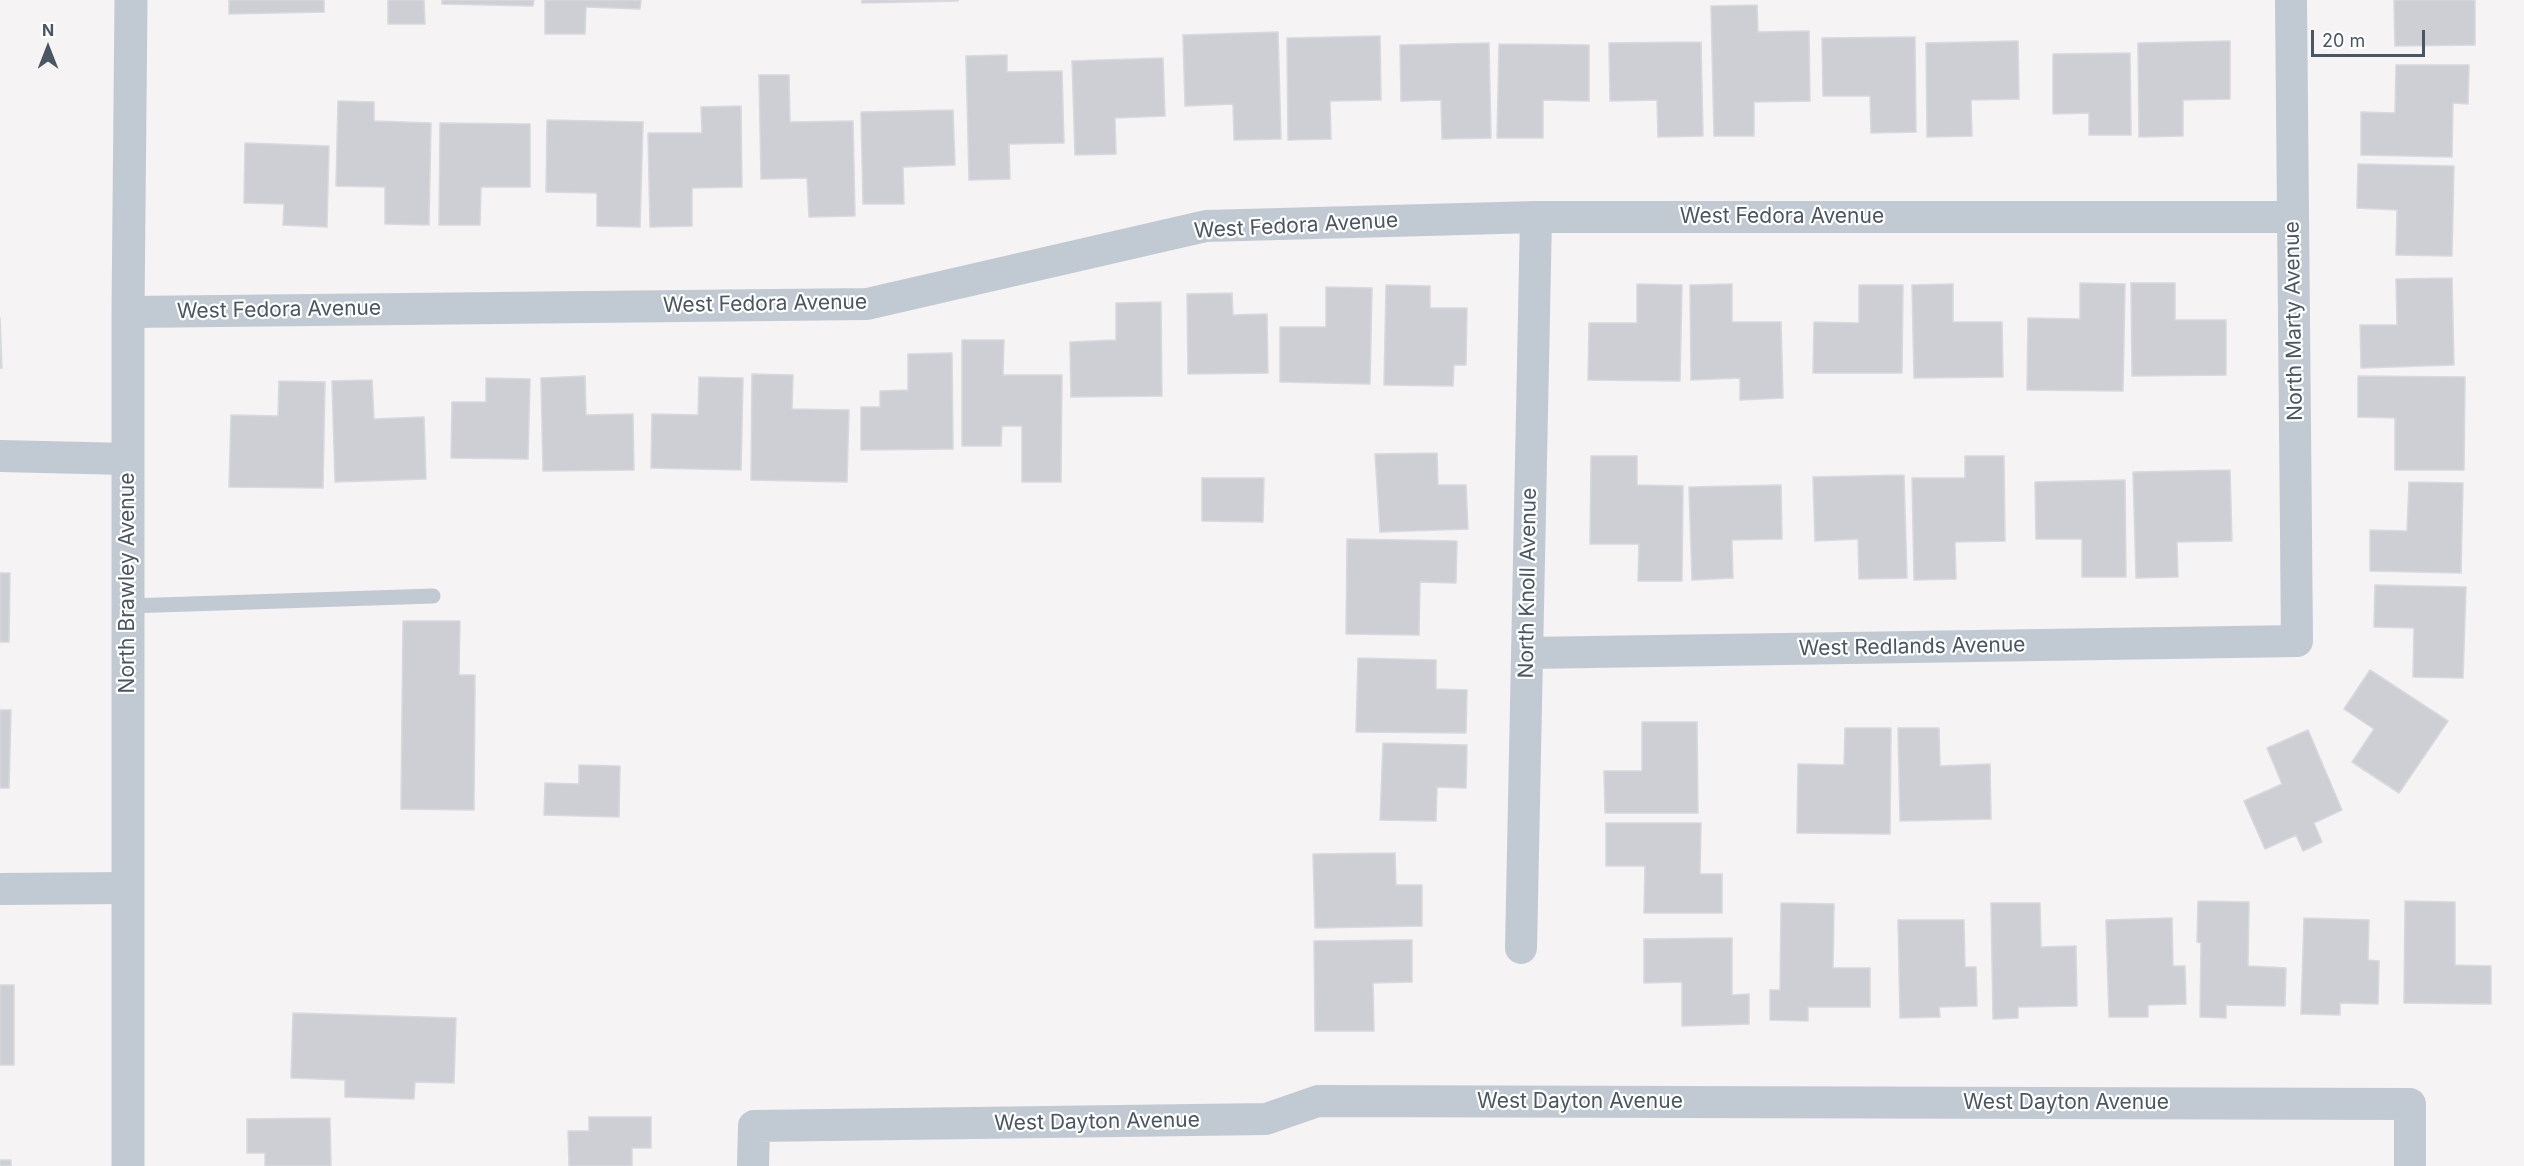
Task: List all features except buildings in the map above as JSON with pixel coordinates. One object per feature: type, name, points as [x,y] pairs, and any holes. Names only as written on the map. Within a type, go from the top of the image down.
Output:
[{"type":"street","name":"North Brawley Avenue","points":[[128,1166],[128,312],[131,0]]},
{"type":"street","name":"North Marty Avenue","points":[[2291,0],[2297,641]]},
{"type":"street","name":"West Fedora Avenue","points":[[128,312],[867,304],[1206,226],[1536,217],[2293,217]]},
{"type":"street","name":"North Knoll Avenue","points":[[1521,948],[1536,217]]},
{"type":"street","points":[[0,456],[128,459]]},
{"type":"street","name":"West Redlands Avenue","points":[[1527,653],[2297,641]]},
{"type":"street","points":[[0,889],[128,888]]},
{"type":"street","name":"West Dayton Avenue","points":[[753,1166],[754,1126],[1266,1119],[1318,1101],[2410,1104],[2410,1166]]},
{"type":"lane","points":[[128,606],[433,596]]}]
